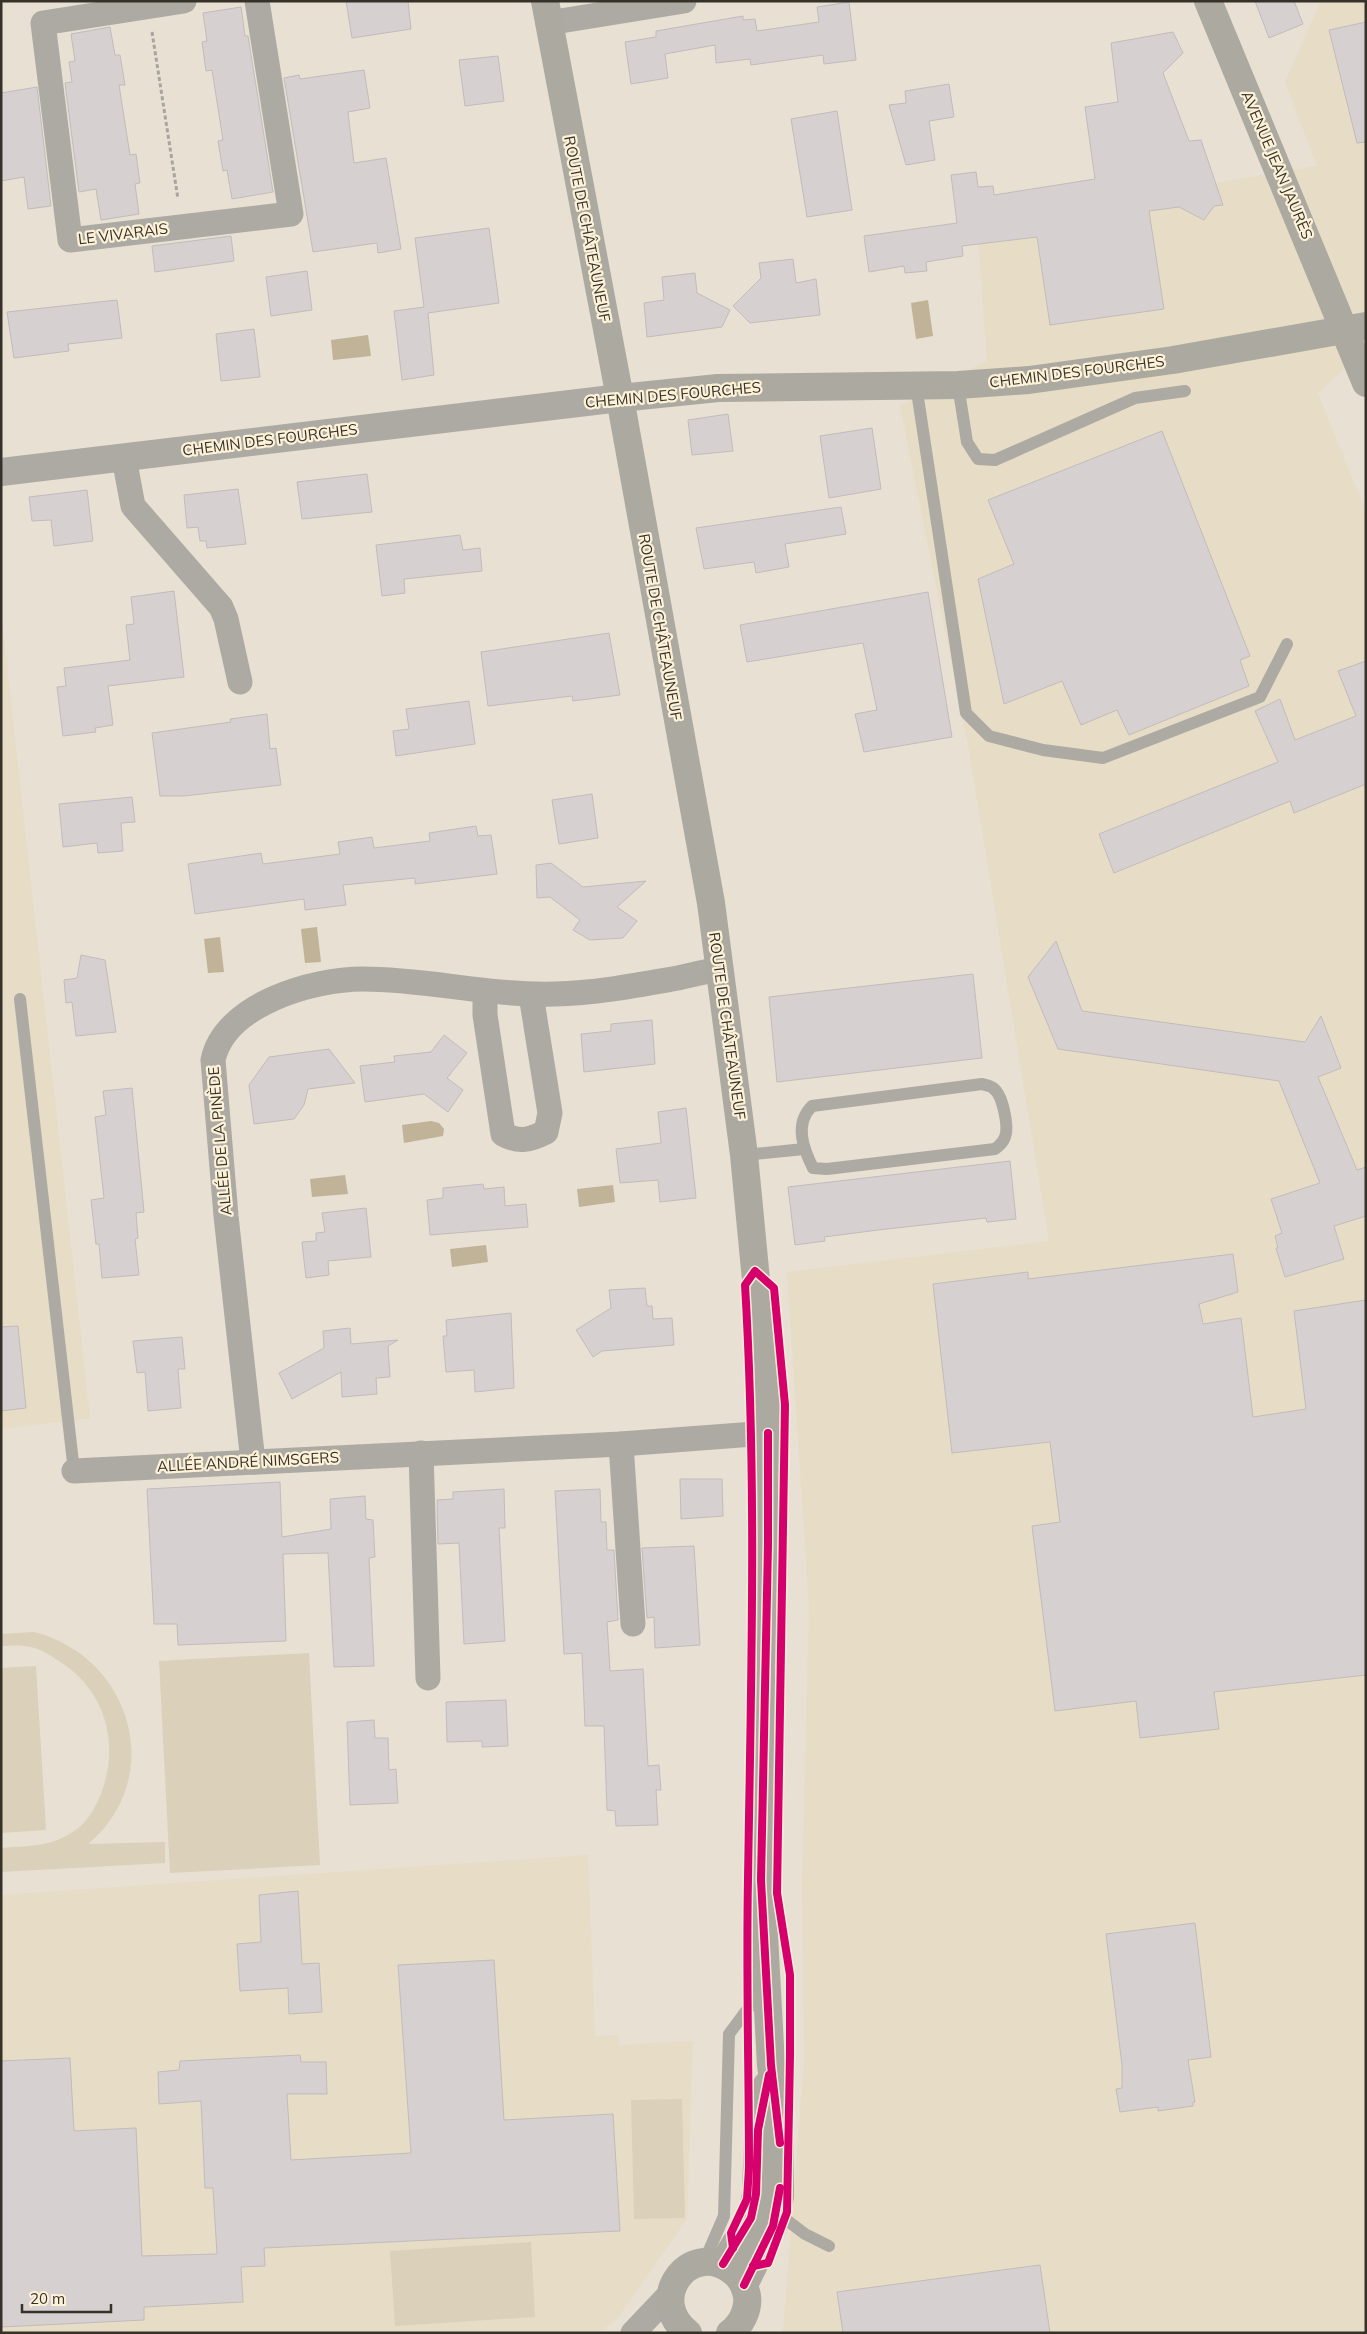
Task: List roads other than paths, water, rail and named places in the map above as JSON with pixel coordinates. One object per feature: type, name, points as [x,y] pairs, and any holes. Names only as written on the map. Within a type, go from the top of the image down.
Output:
[{"type":"main road","name":"AVENUE JEAN JAURÈS","points":[[1208,1],[1355,328],[1366,383]]},
{"type":"main road","name":"ROUTE DE CHÂTEAUNEUF","points":[[547,12],[620,398],[711,904],[744,1155],[764,1363],[768,1434],[768,1546],[761,1880],[771,2065],[780,2129],[780,2197],[773,2226],[744,2285]]},
{"type":"main road","name":"CHEMIN DES FOURCHES","points":[[620,398],[718,388],[958,385],[1029,380],[1173,360],[1355,328]]},
{"type":"main road","name":"ROUTE DE CHÂTEAUNEUF","points":[[714,2263],[751,2218],[756,2194],[758,2130],[771,2065]]},
{"type":"main road","points":[[688,2333],[673,2317],[670,2305],[675,2281],[682,2272],[714,2263],[736,2274],[744,2285],[748,2302],[737,2330]]},
{"type":"street","name":"LE VIVARAIS","points":[[184,1],[43,23],[70,240],[291,214],[257,1]]},
{"type":"street","points":[[547,12],[684,1]]},
{"type":"street","name":"CHEMIN DES FOURCHES","points":[[1,472],[620,398]]},
{"type":"street","points":[[124,458],[133,506],[221,607],[226,619],[240,682]]},
{"type":"street","name":"ALLÉE DE LA PINÈDE","points":[[253,1462],[226,1216],[213,1060],[215,1050],[231,1026],[258,1006],[293,992],[344,980],[377,979],[531,995],[605,989],[719,970]]},
{"type":"street","points":[[485,991],[485,1015],[503,1134],[512,1139],[529,1140],[546,1132],[550,1113],[531,995]]},
{"type":"street","name":"ALLÉE ANDRÉ NIMSGERS","points":[[74,1471],[621,1444],[768,1434]]},
{"type":"street","points":[[621,1444],[633,1624]]},
{"type":"street","points":[[421,1454],[428,1678]]},
{"type":"street","points":[[634,2333],[671,2293]]},
{"type":"lane","points":[[916,385],[966,713],[989,736],[1043,750],[1103,758],[1260,697],[1287,644]]},
{"type":"lane","points":[[958,385],[967,442],[978,459],[995,460],[1135,398],[1185,391]]},
{"type":"lane","points":[[20,999],[74,1471]]},
{"type":"lane","points":[[982,1084],[993,1088],[1001,1099],[1006,1136],[1001,1145],[995,1149],[827,1169],[813,1168],[804,1149],[801,1124],[805,1112],[812,1106],[982,1084]]},
{"type":"lane","points":[[744,1155],[804,1149]]},
{"type":"lane","points":[[714,2263],[724,2216],[729,2034],[766,1983]]},
{"type":"lane","points":[[776,2212],[806,2234],[829,2246]]}]
